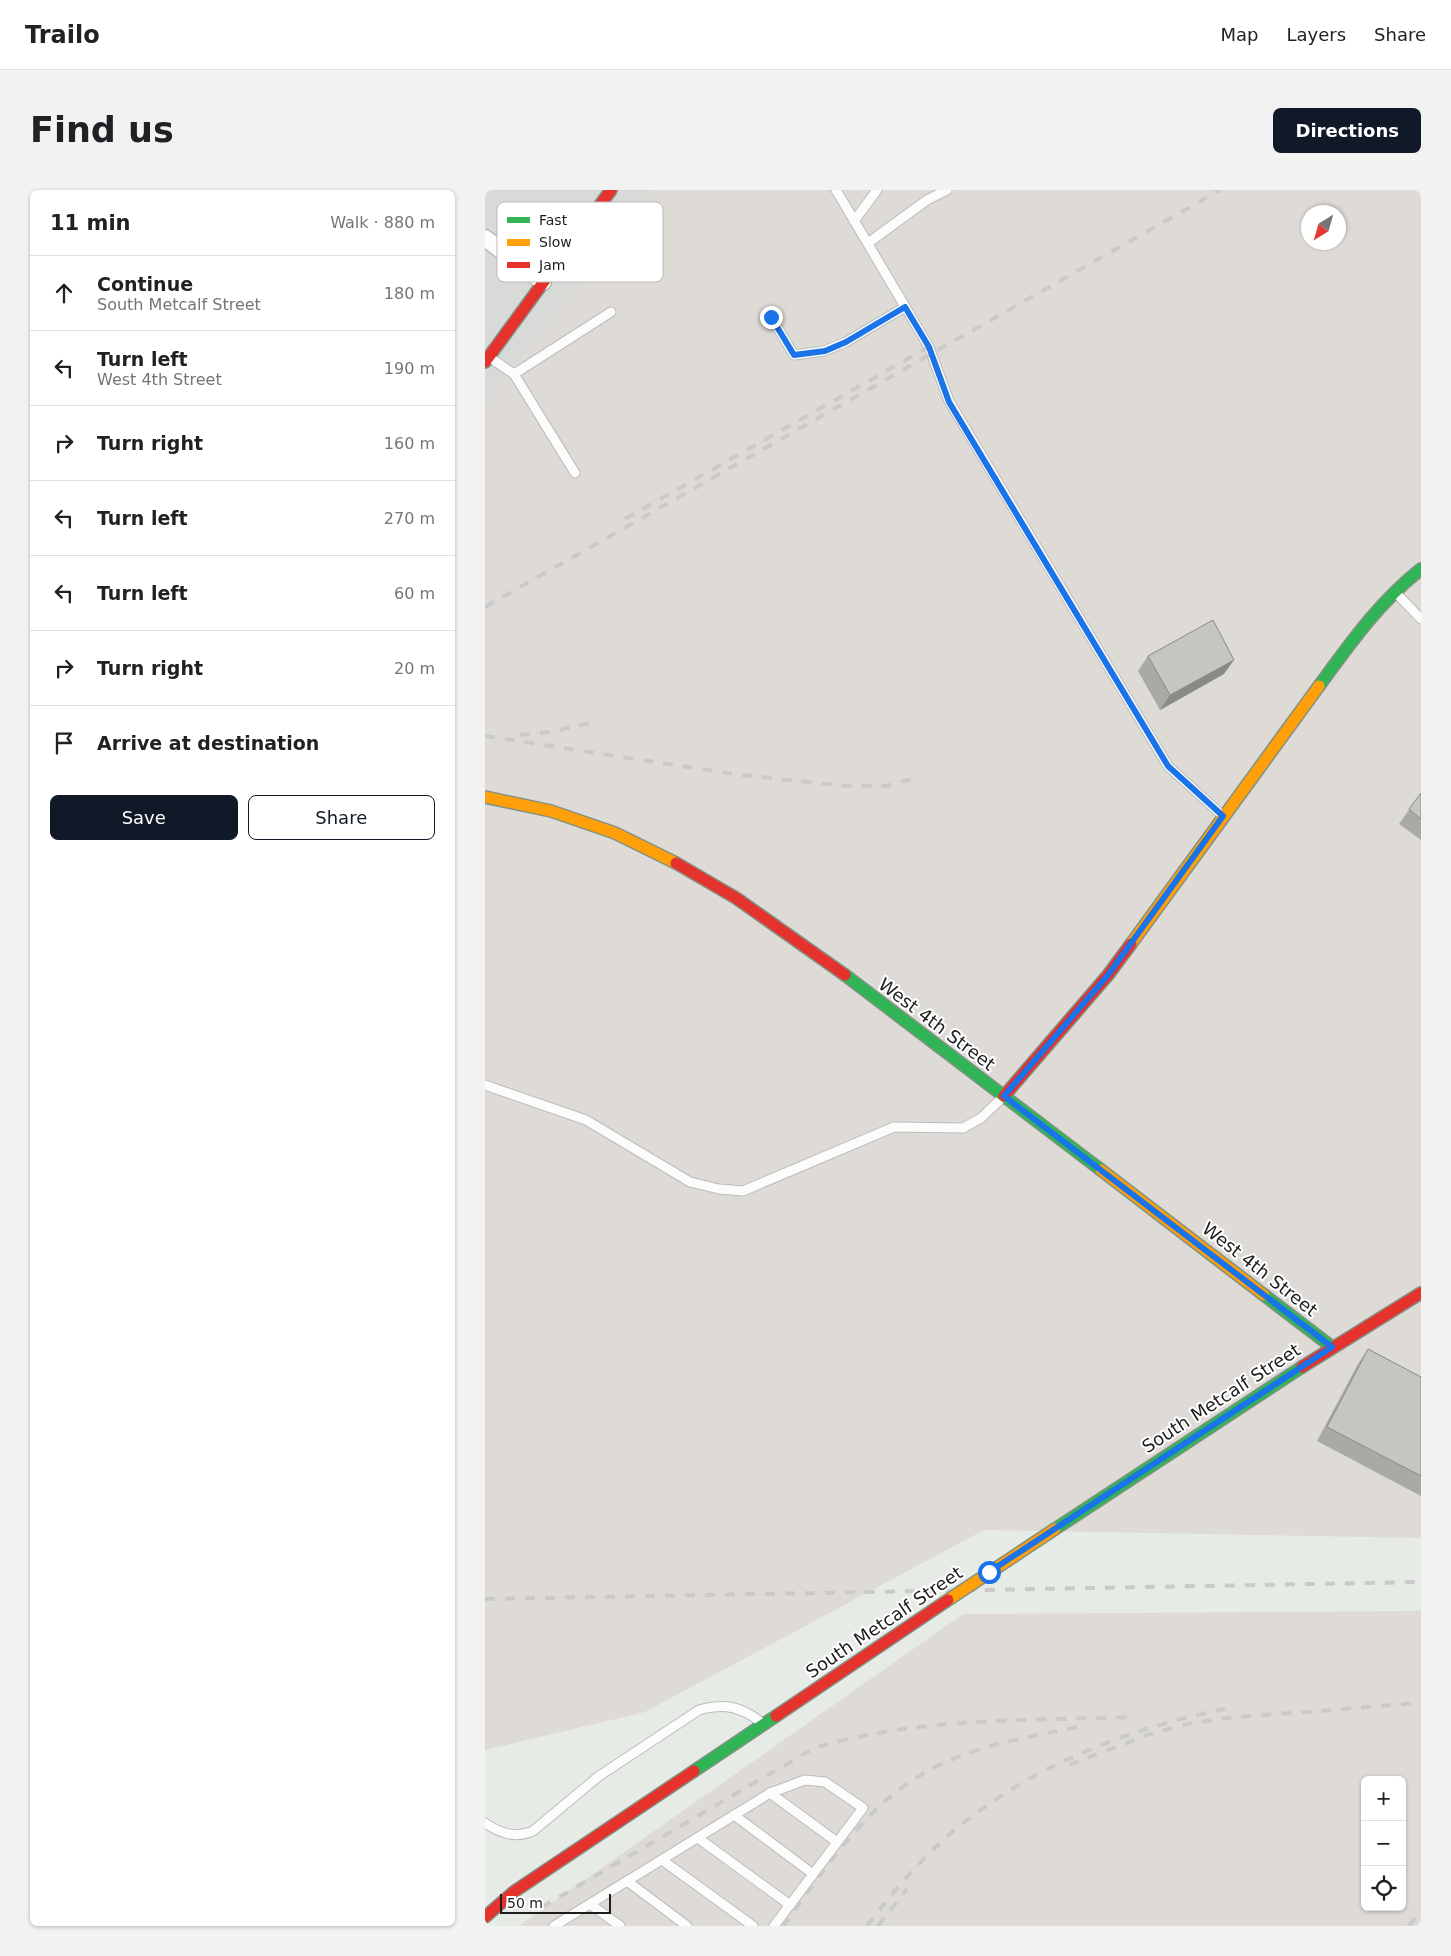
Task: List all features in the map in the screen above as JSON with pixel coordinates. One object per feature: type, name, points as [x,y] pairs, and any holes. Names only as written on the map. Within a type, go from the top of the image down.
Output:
[{"type":"street","points":[[602,202],[611,190]]},
{"type":"street","points":[[485,238],[497,247]]},
{"type":"street","points":[[487,359],[543,282]]},
{"type":"street","points":[[1004,1096],[1108,975],[1355,637],[1395,592],[1421,569]]},
{"type":"street","name":"West 4th Street","points":[[485,797],[553,812],[613,833],[659,853],[705,878],[810,951],[1004,1096],[1332,1347]]},
{"type":"street","name":"South Metcalf Street","points":[[485,1917],[515,1891],[586,1841],[764,1725],[1055,1529],[1332,1347],[1421,1293]]},
{"type":"lane","points":[[854,221],[877,190]]},
{"type":"lane","points":[[868,243],[927,200],[947,190]]},
{"type":"lane","points":[[837,191],[929,347],[949,402],[1168,766],[1223,816]]},
{"type":"lane","points":[[771,317],[794,355],[825,351],[846,342],[905,307]]},
{"type":"lane","points":[[514,374],[611,312]]},
{"type":"lane","points":[[487,359],[514,374],[575,474]]},
{"type":"lane","points":[[1395,592],[1421,619]]},
{"type":"lane","points":[[485,1085],[586,1120],[690,1182],[743,1191],[894,1126],[963,1128],[981,1118],[1004,1096]]},
{"type":"lane","points":[[485,1823],[512,1835],[524,1835],[533,1831],[599,1776],[699,1710],[713,1706],[732,1706],[747,1712],[764,1725]]},
{"type":"lane","points":[[555,1926],[770,1793],[805,1780],[825,1782],[863,1808],[775,1926]]},
{"type":"lane","points":[[770,1793],[837,1842]]},
{"type":"lane","points":[[734,1815],[813,1874]]},
{"type":"lane","points":[[698,1838],[791,1904]]},
{"type":"lane","points":[[662,1860],[753,1926]]},
{"type":"lane","points":[[627,1882],[687,1926]]},
{"type":"lane","points":[[590,1904],[619,1926]]},
{"type":"shaded area","points":[[485,190],[654,190],[645,202],[497,202],[497,282],[583,282],[485,409]]},
{"type":"shaded area","points":[[651,190],[1421,190],[1421,1538],[984,1530],[645,1712],[485,1750],[485,407],[581,282],[663,282],[663,202],[642,202]]},
{"type":"shaded area","points":[[1421,1611],[1421,1926],[519,1926],[963,1614]]},
{"type":"building","points":[[1213,620],[1234,660],[1170,695],[1148,656]]},
{"type":"building","points":[[1421,793],[1421,819],[1409,809]]},
{"type":"building","points":[[1368,1349],[1421,1377],[1421,1476],[1327,1427]]},
{"type":"railway","points":[[485,607],[1220,190]]},
{"type":"railway","points":[[625,519],[932,345]]},
{"type":"railway","points":[[520,735],[550,732],[590,723]]},
{"type":"railway","points":[[485,736],[733,774],[846,786],[886,786],[916,778]]},
{"type":"railway","points":[[485,1599],[1421,1582]]},
{"type":"railway","points":[[1069,1765],[1150,1734],[1188,1724],[1226,1718],[1421,1703]]},
{"type":"railway","points":[[867,1926],[901,1884],[952,1832],[1026,1781],[1058,1764],[1124,1736],[1159,1725],[1229,1708]]},
{"type":"railway","points":[[542,1907],[814,1748],[892,1731],[971,1722],[1131,1717]]},
{"type":"railway","points":[[783,1926],[830,1862],[865,1820],[905,1785],[945,1762],[963,1755],[1001,1743],[1078,1727]]},
{"type":"railway","points":[[878,1926],[907,1889]]},
{"type":"railway","points":[[1409,1926],[1421,1910]]},
{"type":"traffic: fast","points":[[1319,686],[1379,609],[1421,569]]},
{"type":"traffic: fast","points":[[845,975],[1101,1170]]},
{"type":"traffic: fast","points":[[1264,1295],[1332,1347]]},
{"type":"traffic: fast","points":[[1055,1529],[1302,1367]]},
{"type":"traffic: fast","points":[[694,1771],[776,1716]]},
{"type":"traffic: slow","points":[[1131,944],[1319,686]]},
{"type":"traffic: slow","points":[[485,797],[551,811],[615,833],[676,863]]},
{"type":"traffic: slow","points":[[1101,1170],[1264,1295]]},
{"type":"traffic: slow","points":[[948,1600],[1055,1529]]},
{"type":"traffic: jam","points":[[602,202],[611,190]]},
{"type":"traffic: jam","points":[[485,362],[544,282]]},
{"type":"traffic: jam","points":[[676,863],[736,898],[845,975]]},
{"type":"traffic: jam","points":[[1004,1096],[1108,975],[1131,944]]},
{"type":"traffic: jam","points":[[1302,1367],[1421,1293]]},
{"type":"traffic: jam","points":[[776,1716],[948,1600]]},
{"type":"traffic: jam","points":[[485,1917],[515,1891],[694,1771]]},
{"type":"route","points":[[771,317],[794,355],[825,351],[846,342],[905,307],[929,347],[949,402],[1168,766],[1223,816],[1108,975],[1004,1096],[1332,1347],[989,1572]]}]
